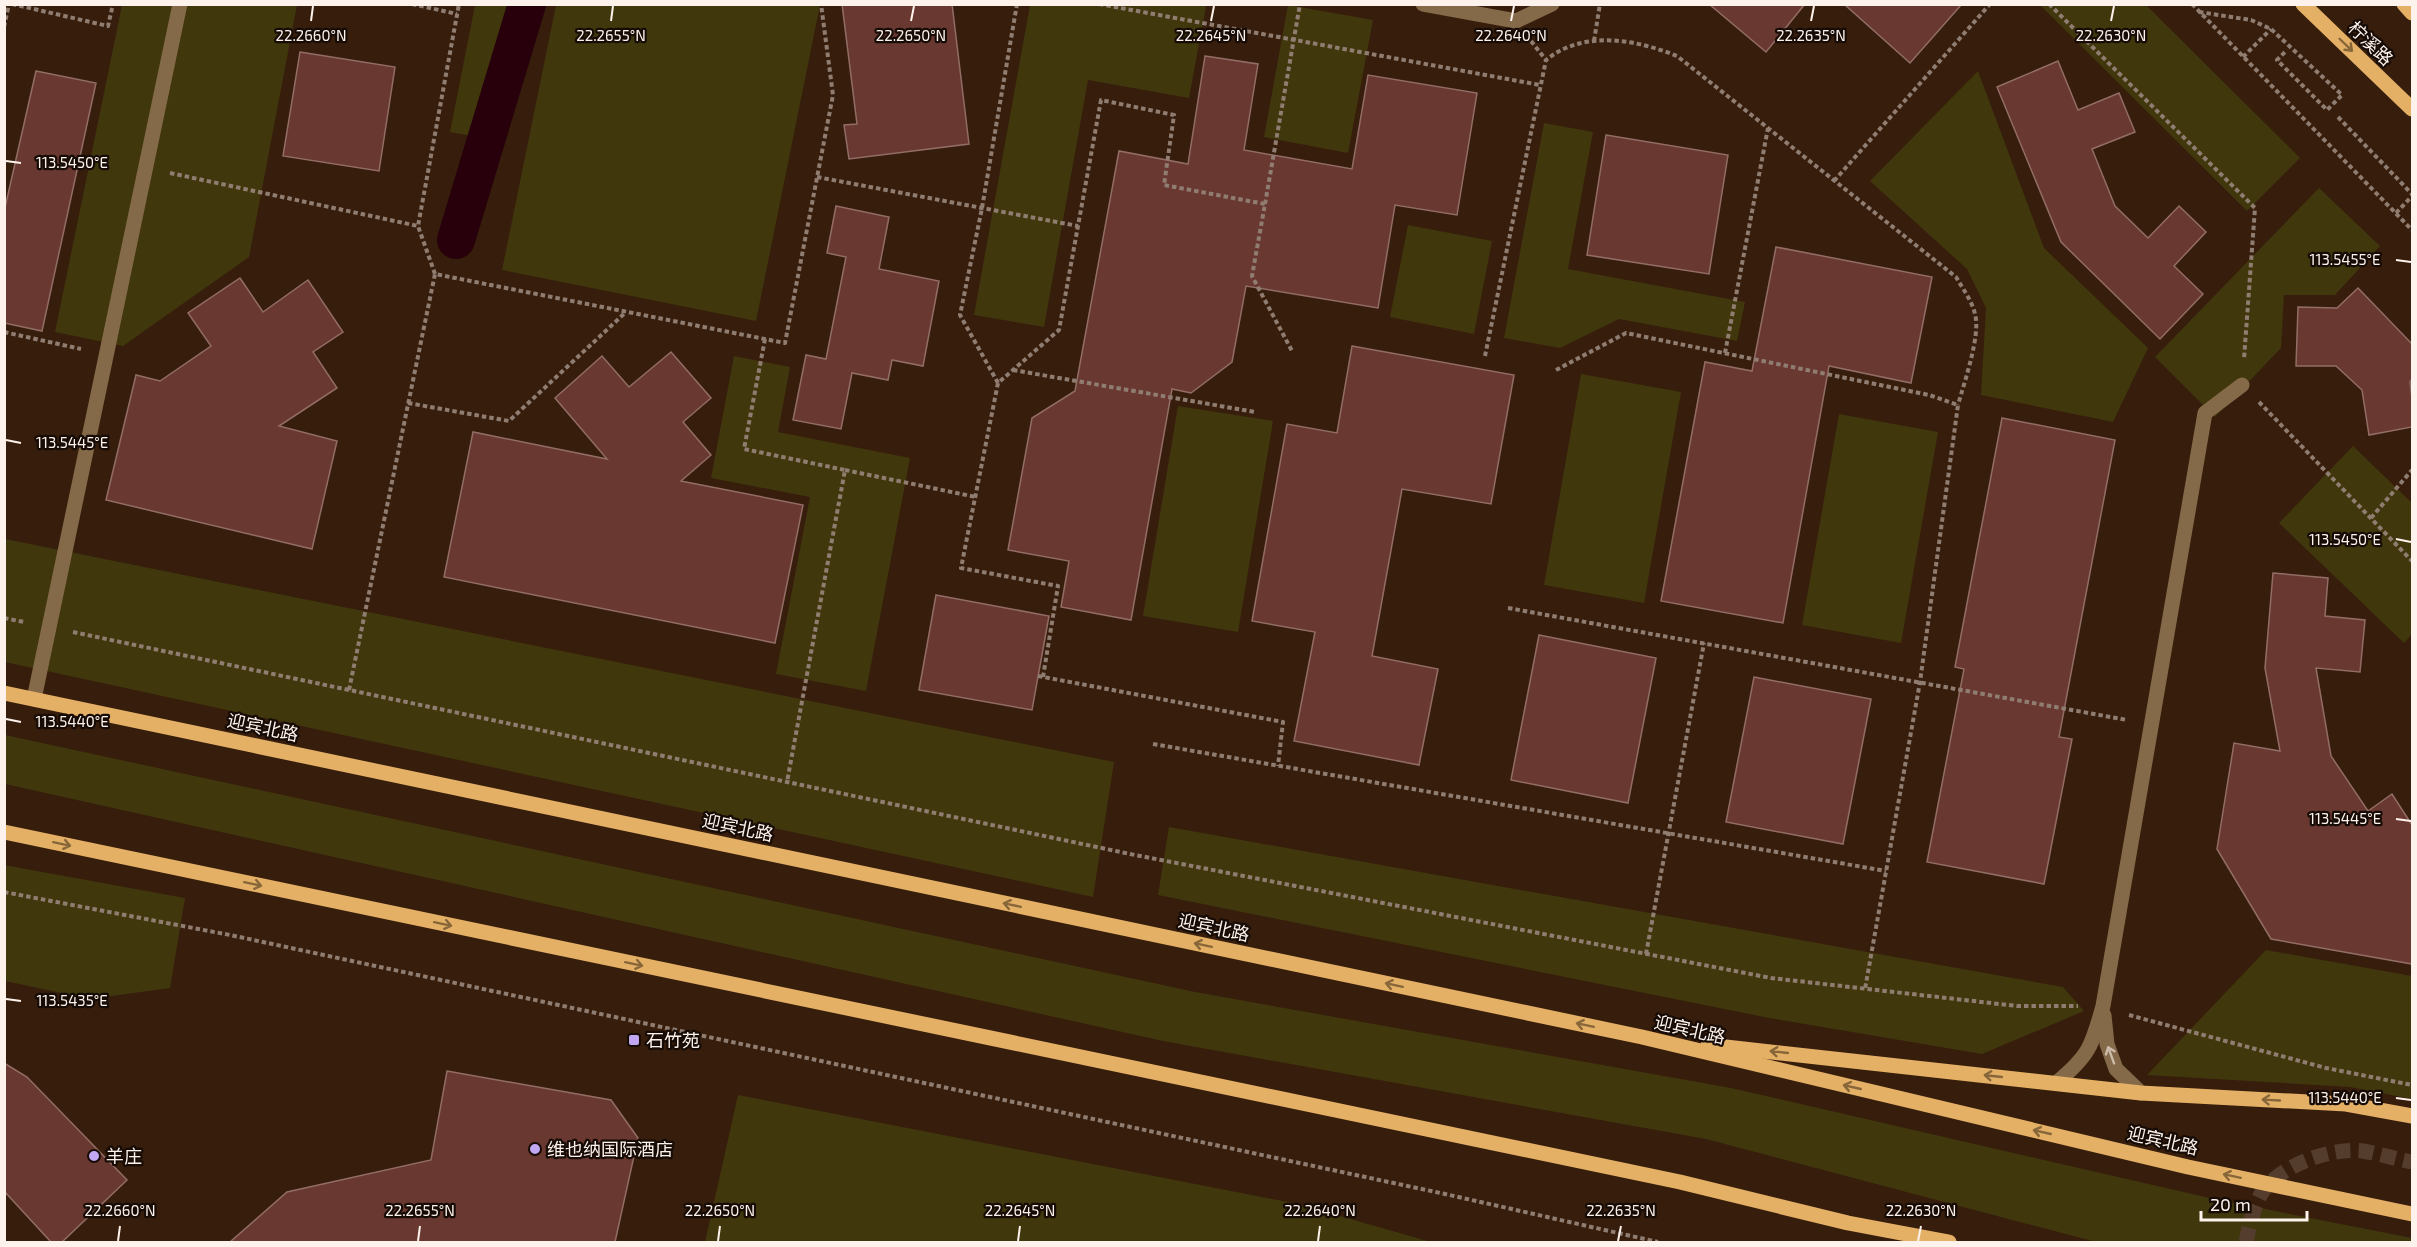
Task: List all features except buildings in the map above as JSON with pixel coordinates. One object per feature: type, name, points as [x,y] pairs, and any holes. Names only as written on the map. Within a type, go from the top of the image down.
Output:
[{"type":"main road","name":"柠溪路","points":[[2304,4],[2412,109]]},
{"type":"main road","points":[[2404,4],[2412,13]]},
{"type":"main road","name":"迎宾北路","points":[[4,693],[1642,1037],[2188,1167],[2412,1214]]},
{"type":"main road","points":[[4,832],[1669,1180],[1848,1223],[1949,1242]]},
{"type":"main road","points":[[1642,1037],[2141,1093],[2346,1104],[2412,1116]]},
{"type":"main road","points":[[1848,1223],[1911,1242]]},
{"type":"street","points":[[34,699],[180,4]]},
{"type":"street","points":[[1423,4],[1516,21],[1552,4]]},
{"type":"street","points":[[2056,1083],[2078,1065],[2092,1044],[2103,1006],[2205,413],[2242,385]]},
{"type":"street","points":[[2103,1006],[2107,1044],[2116,1069],[2141,1093]]},
{"type":"path","points":[[4,27],[11,4],[108,26],[112,4]]},
{"type":"path","points":[[412,4],[457,14]]},
{"type":"path","points":[[349,690],[435,274],[418,226],[459,4]]},
{"type":"path","points":[[435,274],[785,343],[834,95],[821,4]]},
{"type":"path","points":[[998,383],[960,315],[982,208],[1017,4]]},
{"type":"path","points":[[1099,4],[1540,85]]},
{"type":"path","points":[[1292,351],[1252,276],[1300,4]]},
{"type":"path","points":[[1594,41],[1600,4]]},
{"type":"path","points":[[1834,181],[1990,4]]},
{"type":"path","points":[[2049,4],[2255,208],[2242,385],[2412,561]]},
{"type":"path","points":[[2192,4],[2412,230]]},
{"type":"path","points":[[2199,12],[2229,15],[2271,28],[2342,95],[2327,110],[2277,60],[2285,52]]},
{"type":"path","points":[[2243,57],[2271,28]]},
{"type":"path","points":[[1485,356],[1546,60],[1568,46],[1594,41],[1612,39],[1653,46],[1677,56],[1956,278],[1968,296],[1976,316],[1974,341],[1958,405],[1920,682],[1865,989]]},
{"type":"path","points":[[1265,204],[1164,185],[1174,115],[1101,100],[1059,330],[998,383],[961,568],[1058,586],[1040,677],[1283,722],[1278,766]]},
{"type":"path","points":[[2338,117],[2412,195],[2396,213]]},
{"type":"path","points":[[1725,353],[1767,128]]},
{"type":"path","points":[[145,168],[418,226]]},
{"type":"path","points":[[818,177],[1078,226]]},
{"type":"path","points":[[408,403],[509,421],[626,312]]},
{"type":"path","points":[[4,332],[105,355]]},
{"type":"path","points":[[1556,370],[1626,333],[1929,395],[1958,405]]},
{"type":"path","points":[[765,339],[744,449],[976,496]]},
{"type":"path","points":[[1013,370],[1255,412]]},
{"type":"path","points":[[787,782],[845,470]]},
{"type":"path","points":[[2371,518],[2412,470]]},
{"type":"path","points":[[1508,608],[2152,724]]},
{"type":"path","points":[[4,618],[1130,854],[1771,978],[2017,1006],[2103,1006],[2326,1068],[2412,1085]]},
{"type":"path","points":[[1646,954],[1704,643]]},
{"type":"path","points":[[1153,744],[1886,872]]},
{"type":"path","points":[[4,892],[288,948],[1445,1194],[1658,1242]]},
{"type":"shaded area","points":[[1199,4],[1206,6],[1189,98],[1088,80],[1044,327],[974,315],[1030,5]]},
{"type":"shaded area","points":[[122,5],[297,5],[249,257],[123,346],[55,332]]},
{"type":"shaded area","points":[[475,5],[511,5],[472,136],[450,132]]},
{"type":"shaded area","points":[[556,5],[820,5],[756,321],[502,270]]},
{"type":"shaded area","points":[[1288,5],[1373,20],[1348,153],[1264,137]]},
{"type":"shaded area","points":[[2042,5],[2146,5],[2300,158],[2247,211]]},
{"type":"shaded area","points":[[1978,71],[2044,248],[2148,348],[2113,422],[1981,395],[1986,308],[1967,269],[1870,181]]},
{"type":"shaded area","points":[[1544,123],[1593,132],[1568,269],[1745,302],[1737,341],[1619,319],[1560,348],[1504,338]]},
{"type":"shaded area","points":[[2319,188],[2380,246],[2335,295],[2284,295],[2281,348],[2215,417],[2155,357]]},
{"type":"shaded area","points":[[1408,225],[1492,241],[1474,334],[1390,317]]},
{"type":"shaded area","points":[[734,356],[790,367],[778,432],[910,458],[866,691],[776,674],[810,497],[711,478]]},
{"type":"shaded area","points":[[1581,374],[1681,392],[1644,603],[1544,585]]},
{"type":"shaded area","points":[[1178,406],[1273,421],[1238,632],[1143,616]]},
{"type":"shaded area","points":[[1839,414],[1938,432],[1901,643],[1802,625]]},
{"type":"shaded area","points":[[2353,446],[2412,503],[2412,634],[2404,643],[2279,523]]},
{"type":"shaded area","points":[[5,539],[1114,762],[1093,897],[5,662]]},
{"type":"shaded area","points":[[5,735],[1195,992],[1731,1088],[2214,1199],[2412,1238],[2412,1242],[2096,1242],[1706,1139],[1163,1041],[5,784]]},
{"type":"shaded area","points":[[1169,827],[2063,987],[2084,1011],[1982,1054],[1764,1017],[1158,895]]},
{"type":"shaded area","points":[[4,865],[185,898],[170,988],[90,999],[5,981]]},
{"type":"shaded area","points":[[2266,950],[2412,976],[2412,1099],[2350,1087],[2147,1075]]},
{"type":"shaded area","points":[[738,1095],[1298,1204],[1431,1242],[705,1242]]},
{"type":"waterway","points":[[456,240],[527,4]]},
{"type":"tunnel","points":[[2246,1242],[2261,1194],[2280,1175],[2306,1160],[2336,1152],[2363,1151],[2412,1162]]},
{"type":"place","name":"石竹苑","points":[[634,1040]]},
{"type":"place","name":"维也纳国际酒店","points":[[535,1149]]},
{"type":"place","name":"羊庄","points":[[94,1156]]}]
